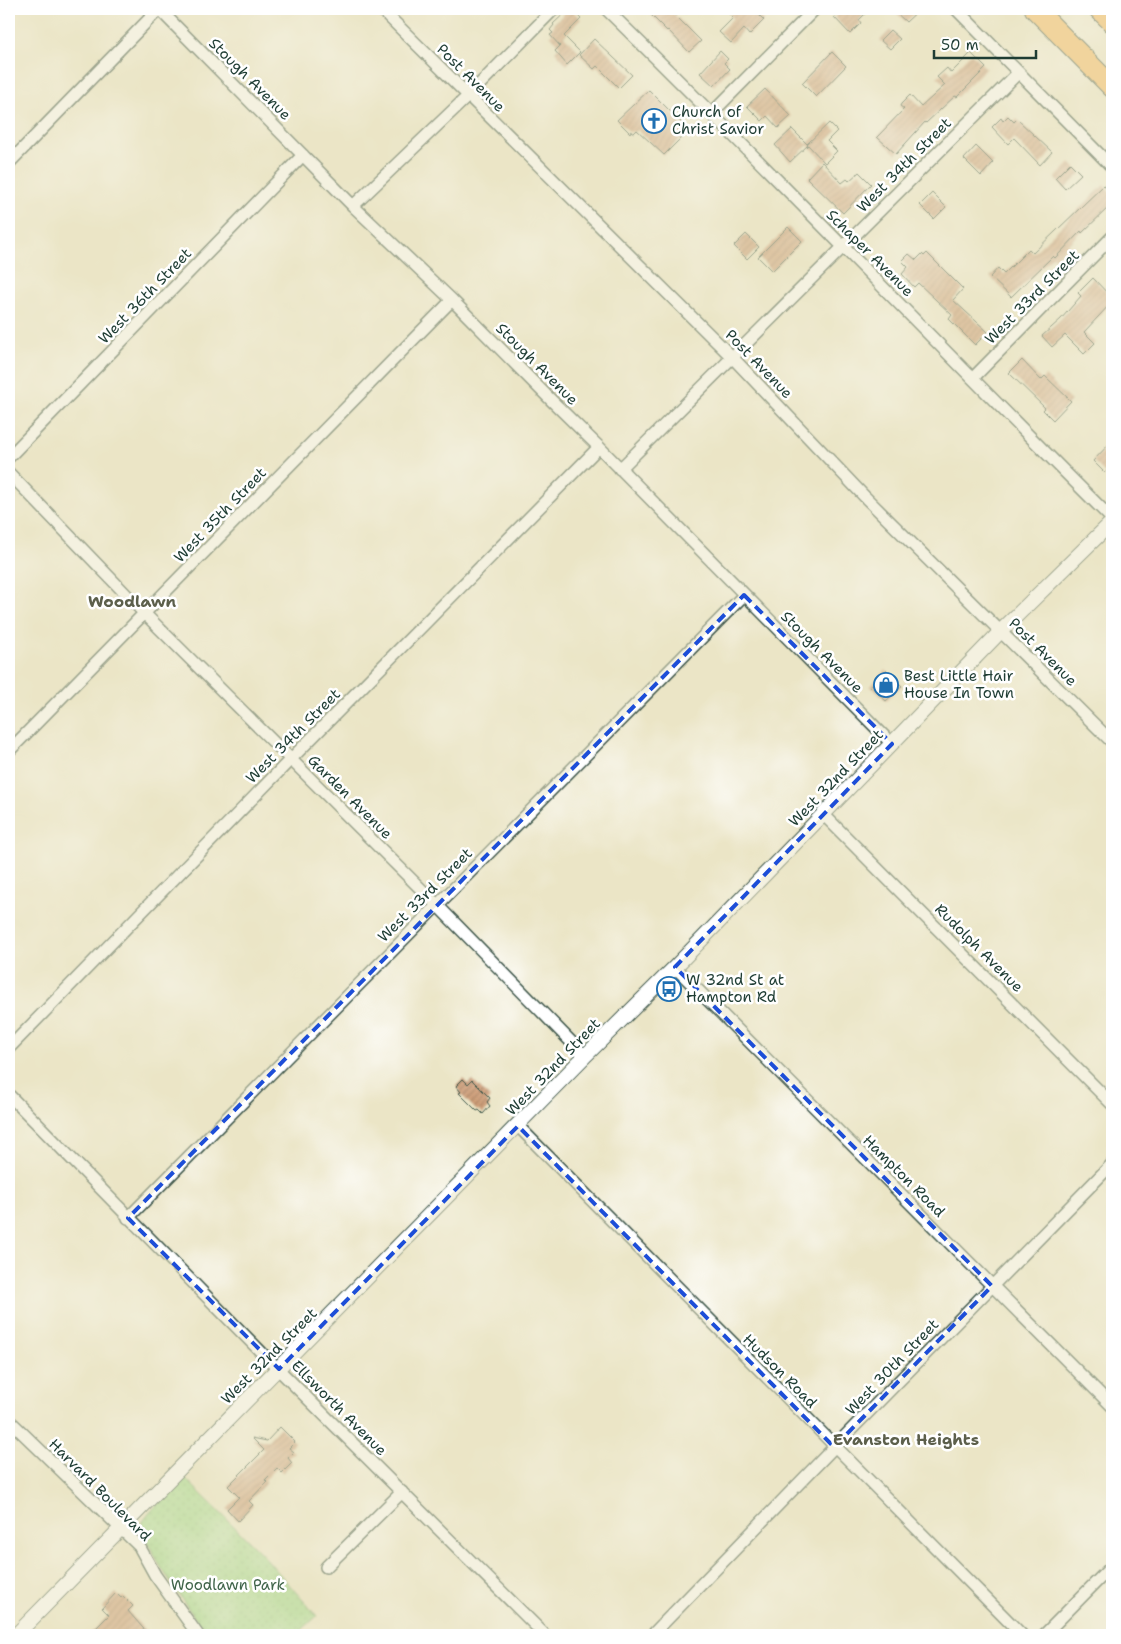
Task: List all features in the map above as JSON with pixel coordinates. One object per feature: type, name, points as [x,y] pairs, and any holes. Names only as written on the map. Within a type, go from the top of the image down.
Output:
[{"type":"highway","points":[[1035,9],[1112,87]]},
{"type":"highway","points":[[1099,9],[1112,22]]},
{"type":"street","name":"Stough Avenue","points":[[159,9],[353,206],[452,300],[600,447],[892,744]]},
{"type":"street","points":[[9,162],[159,9]]},
{"type":"street","name":"Post Avenue","points":[[381,9],[733,358],[865,497],[1112,742]]},
{"type":"street","points":[[353,206],[468,96],[554,9]]},
{"type":"street","name":"Schaper Avenue","points":[[606,9],[712,113],[1112,520]]},
{"type":"street","points":[[712,113],[815,9]]},
{"type":"street","points":[[956,9],[1112,167]]},
{"type":"street","name":"West 34th Street","points":[[620,469],[1018,73]]},
{"type":"street","name":"West 36th Street","points":[[9,458],[303,155]]},
{"type":"street","name":"West 33rd Street","points":[[973,378],[1112,237]]},
{"type":"street","name":"West 35th Street","points":[[9,751],[452,300]]},
{"type":"street","name":"West 34th Street","points":[[9,1048],[290,760],[600,447]]},
{"type":"street","name":"Garden Avenue","points":[[9,474],[145,614],[437,905],[585,1056]]},
{"type":"street","name":"West 32nd Street","points":[[16,1635],[585,1056],[675,967],[1001,631],[1112,520]]},
{"type":"street","name":"West 33rd Street","points":[[128,1218],[744,595]]},
{"type":"street","name":"Rudolph Avenue","points":[[823,814],[1112,1104]]},
{"type":"street","name":"Hampton Road","points":[[675,967],[1112,1406]]},
{"type":"street","name":"Ellsworth Avenue","points":[[9,1095],[128,1218],[545,1635]]},
{"type":"street","name":"Hudson Road","points":[[518,1126],[1022,1635]]},
{"type":"street","name":"West 30th Street","points":[[652,1635],[1112,1164]]},
{"type":"street","name":"Harvard Boulevard","points":[[9,1420],[120,1530],[139,1546],[156,1575],[198,1635]]},
{"type":"street","points":[[326,1567],[402,1492]]},
{"type":"street","points":[[1044,1635],[1112,1566]]},
{"type":"highlighted area","points":[[744,595],[892,744],[675,967],[992,1286],[834,1447],[518,1126],[279,1369],[128,1218]]},
{"type":"green space","name":"Woodlawn Park","points":[[185,1478],[262,1554],[317,1616],[296,1635],[206,1635],[160,1566],[140,1528],[153,1509]]},
{"type":"building","points":[[569,9],[581,19],[564,36],[580,52],[567,65],[555,51],[560,46],[550,35],[553,33],[550,30],[553,24]]},
{"type":"building","points":[[658,9],[669,9],[701,41],[689,52],[651,15]]},
{"type":"building","points":[[734,9],[753,9],[764,20],[749,35],[744,29],[731,43],[719,32],[733,18],[729,14]]},
{"type":"building","points":[[843,9],[870,9],[859,20],[861,23],[850,34],[834,17]]},
{"type":"building","points":[[892,9],[920,9],[906,22]]},
{"type":"building","points":[[890,30],[900,39],[890,49],[880,40]]},
{"type":"building","points":[[594,39],[632,75],[619,88],[597,66],[594,69],[579,55]]},
{"type":"building","points":[[720,51],[728,59],[724,63],[730,69],[714,86],[700,73]]},
{"type":"building","points":[[832,52],[846,66],[816,97],[802,83]]},
{"type":"building","points":[[971,53],[986,68],[957,97],[955,96],[925,122],[896,154],[877,137],[904,109],[900,106],[910,95],[921,107],[945,85],[937,77],[947,68],[951,73]]},
{"type":"building","points":[[765,89],[791,116],[778,128],[767,116],[762,121],[747,106]]},
{"type":"building","points":[[649,90],[689,130],[664,155],[637,130],[634,133],[631,131],[630,133],[617,120]]},
{"type":"building","points":[[1008,116],[1014,122],[1017,119],[1052,152],[1040,165],[1014,138],[1008,144],[992,127],[1001,118],[1003,121]]},
{"type":"building","points":[[829,123],[837,131],[827,141],[837,151],[825,163],[807,144]]},
{"type":"building","points":[[792,129],[808,145],[790,162],[775,145]]},
{"type":"building","points":[[976,146],[993,163],[981,176],[964,159]]},
{"type":"building","points":[[822,162],[842,183],[847,179],[849,181],[859,172],[871,184],[843,213],[807,178]]},
{"type":"building","points":[[1070,163],[1081,174],[1065,189],[1055,178]]},
{"type":"building","points":[[1104,185],[1112,194],[1112,204],[1082,233],[1081,231],[1055,258],[1053,256],[1011,297],[990,277],[998,268],[1004,274],[1029,249],[1033,253]]},
{"type":"building","points":[[932,193],[946,207],[934,219],[920,205]]},
{"type":"building","points":[[788,227],[802,241],[772,271],[758,257]]},
{"type":"building","points":[[746,234],[759,247],[747,259],[734,246]]},
{"type":"building","points":[[927,253],[963,289],[953,300],[988,332],[975,345],[949,319],[952,315],[918,283],[914,287],[902,274],[908,267],[902,261],[909,254],[916,260],[922,254],[924,256]]},
{"type":"building","points":[[1093,278],[1112,298],[1112,302],[1084,332],[1095,343],[1084,354],[1065,335],[1052,347],[1042,336],[1061,319],[1081,296],[1078,293]]},
{"type":"building","points":[[1022,360],[1041,380],[1045,376],[1071,401],[1053,420],[1043,410],[1045,408],[1009,373]]},
{"type":"building","points":[[1112,441],[1112,466],[1105,473],[1093,461]]},
{"type":"building","points":[[886,670],[902,686],[886,701],[870,686]]},
{"type":"building","points":[[463,1079],[468,1084],[472,1080],[490,1098],[487,1102],[490,1106],[483,1114],[479,1110],[477,1111],[459,1093],[461,1092],[456,1086]]},
{"type":"building","points":[[280,1427],[295,1442],[289,1448],[294,1452],[288,1458],[292,1463],[282,1473],[277,1468],[265,1480],[267,1482],[249,1501],[253,1505],[238,1521],[227,1509],[239,1497],[228,1486],[264,1450],[252,1438],[267,1441]]},
{"type":"building","points":[[116,1593],[121,1598],[123,1596],[133,1606],[128,1611],[149,1635],[89,1635],[109,1615],[102,1608]]},
{"type":"place","name":"Church of Christ Savior","points":[[654,121]]},
{"type":"place","name":"Best Little Hair House In Town","points":[[886,685]]},
{"type":"place","name":"W 32nd St at Hampton Rd","points":[[669,989]]},
{"type":"district","name":"Woodlawn","points":[[132,601]]},
{"type":"district","name":"Evanston Heights","points":[[906,1439]]}]
